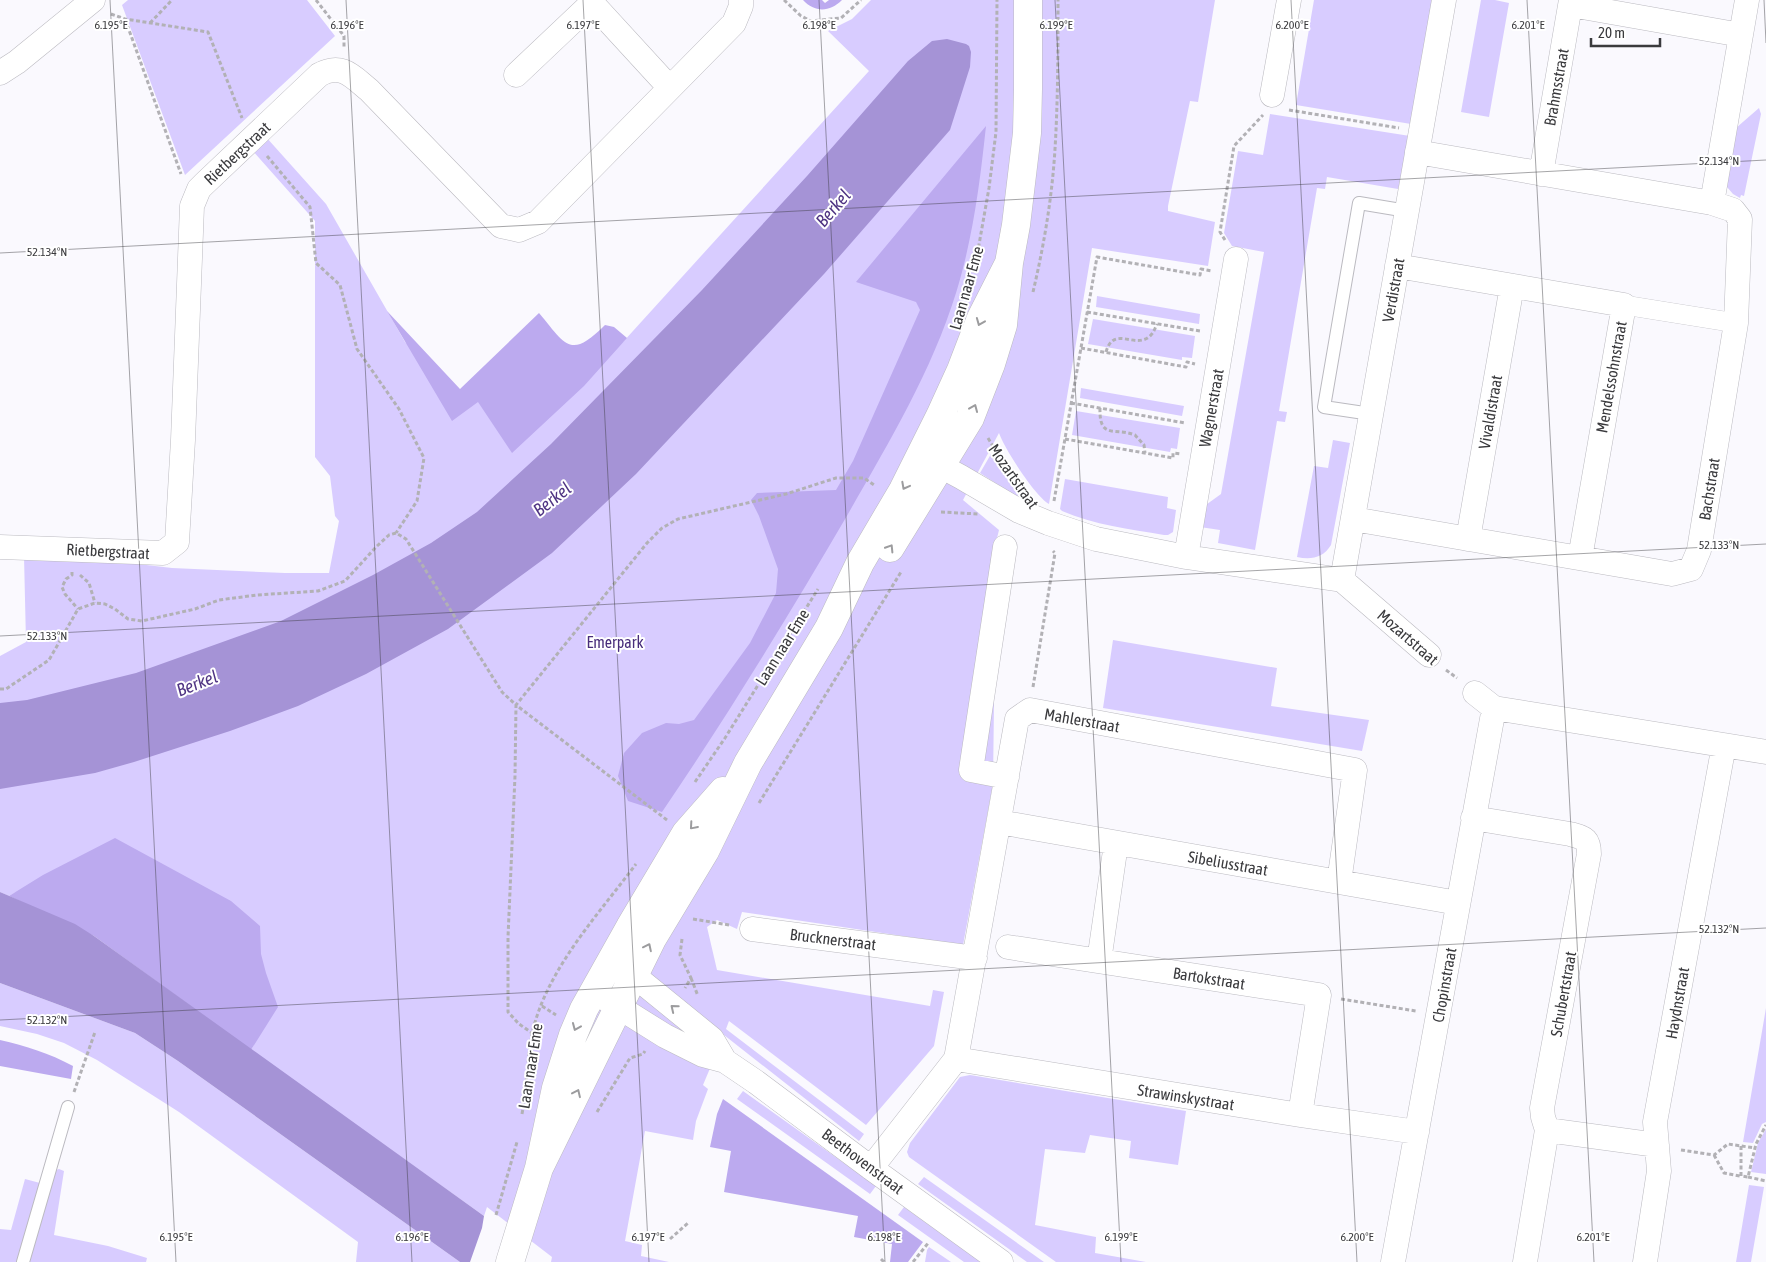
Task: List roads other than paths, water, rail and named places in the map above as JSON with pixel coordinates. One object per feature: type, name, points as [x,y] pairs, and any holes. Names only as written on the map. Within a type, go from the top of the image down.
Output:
[{"type":"street","points":[[516,75],[592,3],[670,88],[734,22],[741,6],[740,0]]},
{"type":"street","name":"Laan naar Eme","points":[[539,1168],[652,939],[705,851],[748,763],[829,628],[860,563],[903,490],[965,426],[991,364],[1003,325],[1008,263],[1018,208],[1026,133],[1028,0]]},
{"type":"street","points":[[1272,101],[1290,0]]},
{"type":"street","name":"Verdistraat","points":[[1342,580],[1444,0]]},
{"type":"street","points":[[1419,142],[1541,174],[1712,203],[1747,0]]},
{"type":"street","points":[[1571,2],[1741,35]]},
{"type":"street","name":"Brahmsstraat","points":[[1541,174],[1571,2]]},
{"type":"street","points":[[0,73],[17,62],[90,3]]},
{"type":"street","name":"Rietbergstraat","points":[[0,547],[163,553],[176,542],[183,440],[192,206],[199,189],[319,75],[327,70],[350,73],[370,90],[501,226],[519,230],[538,222],[670,88]]},
{"type":"street","name":"Bachstraat","points":[[1353,520],[1672,574],[1691,569],[1700,550],[1736,323],[1740,219],[1733,210],[1712,203]]},
{"type":"street","name":"Laan naar Eme","points":[[829,628],[872,576],[920,501],[931,461],[981,318],[1008,263]]},
{"type":"street","name":"Mendelssohnstraat","points":[[1397,266],[1624,305],[1580,558]]},
{"type":"street","name":"Wagnerstraat","points":[[1186,557],[1234,267]]},
{"type":"street","name":"Vivaldistraat","points":[[1468,539],[1512,286]]},
{"type":"street","points":[[1624,305],[1736,323]]},
{"type":"street","name":"Mozartstraat","points":[[931,461],[1019,511],[1048,523],[1110,543],[1186,557],[1342,580],[1429,655]]},
{"type":"street","points":[[871,1168],[956,1058],[1007,777],[971,770],[1005,547]]},
{"type":"street","points":[[1475,693],[1494,708],[1766,752]]},
{"type":"street","name":"Chopinstraat","points":[[1393,1262],[1494,708]]},
{"type":"street","name":"Mahlerstraat","points":[[1007,777],[1017,719],[1030,710],[1355,770],[1339,882]]},
{"type":"street","name":"Haydnstraat","points":[[1644,1262],[1659,1171],[1655,1122],[1724,745]]},
{"type":"street","name":"Laan naar Eme","points":[[510,1262],[539,1168],[556,1088],[572,1035],[593,991],[686,833],[748,763]]},
{"type":"street","name":"Schubertstraat","points":[[1473,818],[1570,834],[1584,838],[1589,844],[1589,854],[1542,1108],[1548,1130],[1525,1262]]},
{"type":"street","name":"Sibeliusstraat","points":[[999,822],[1458,903]]},
{"type":"street","points":[[1099,961],[1116,844]]},
{"type":"street","name":"Brucknerstraat","points":[[752,929],[975,958]]},
{"type":"street","name":"Bartokstraat","points":[[1008,947],[1319,995],[1300,1115]]},
{"type":"street","name":"Beethovenstraat","points":[[612,958],[712,1039],[725,1061]]},
{"type":"street","name":"Beethovenstraat","points":[[593,991],[665,1036],[702,1055],[725,1061],[1001,1262]]},
{"type":"street","name":"Strawinskystraat","points":[[956,1058],[1300,1115],[1417,1132]]},
{"type":"street","points":[[1548,1130],[1657,1145]]},
{"type":"lane","points":[[1371,414],[1324,407],[1359,203],[1407,211]]},
{"type":"lane","points":[[23,1262],[68,1107]]},
{"type":"water","name":"Berkel","points":[[947,39],[966,44],[971,52],[970,67],[950,130],[824,274],[636,474],[552,553],[448,629],[366,674],[298,706],[230,731],[95,773],[0,789],[0,703],[27,700],[136,673],[281,621],[373,575],[431,543],[477,512],[551,444],[702,290],[807,176],[908,61],[932,41]]},
{"type":"water","points":[[0,892],[75,924],[94,936],[484,1216],[482,1228],[470,1262],[460,1262],[178,1061],[135,1033],[0,983]]},
{"type":"park label","name":"Emerpark","points":[[615,642]]}]
